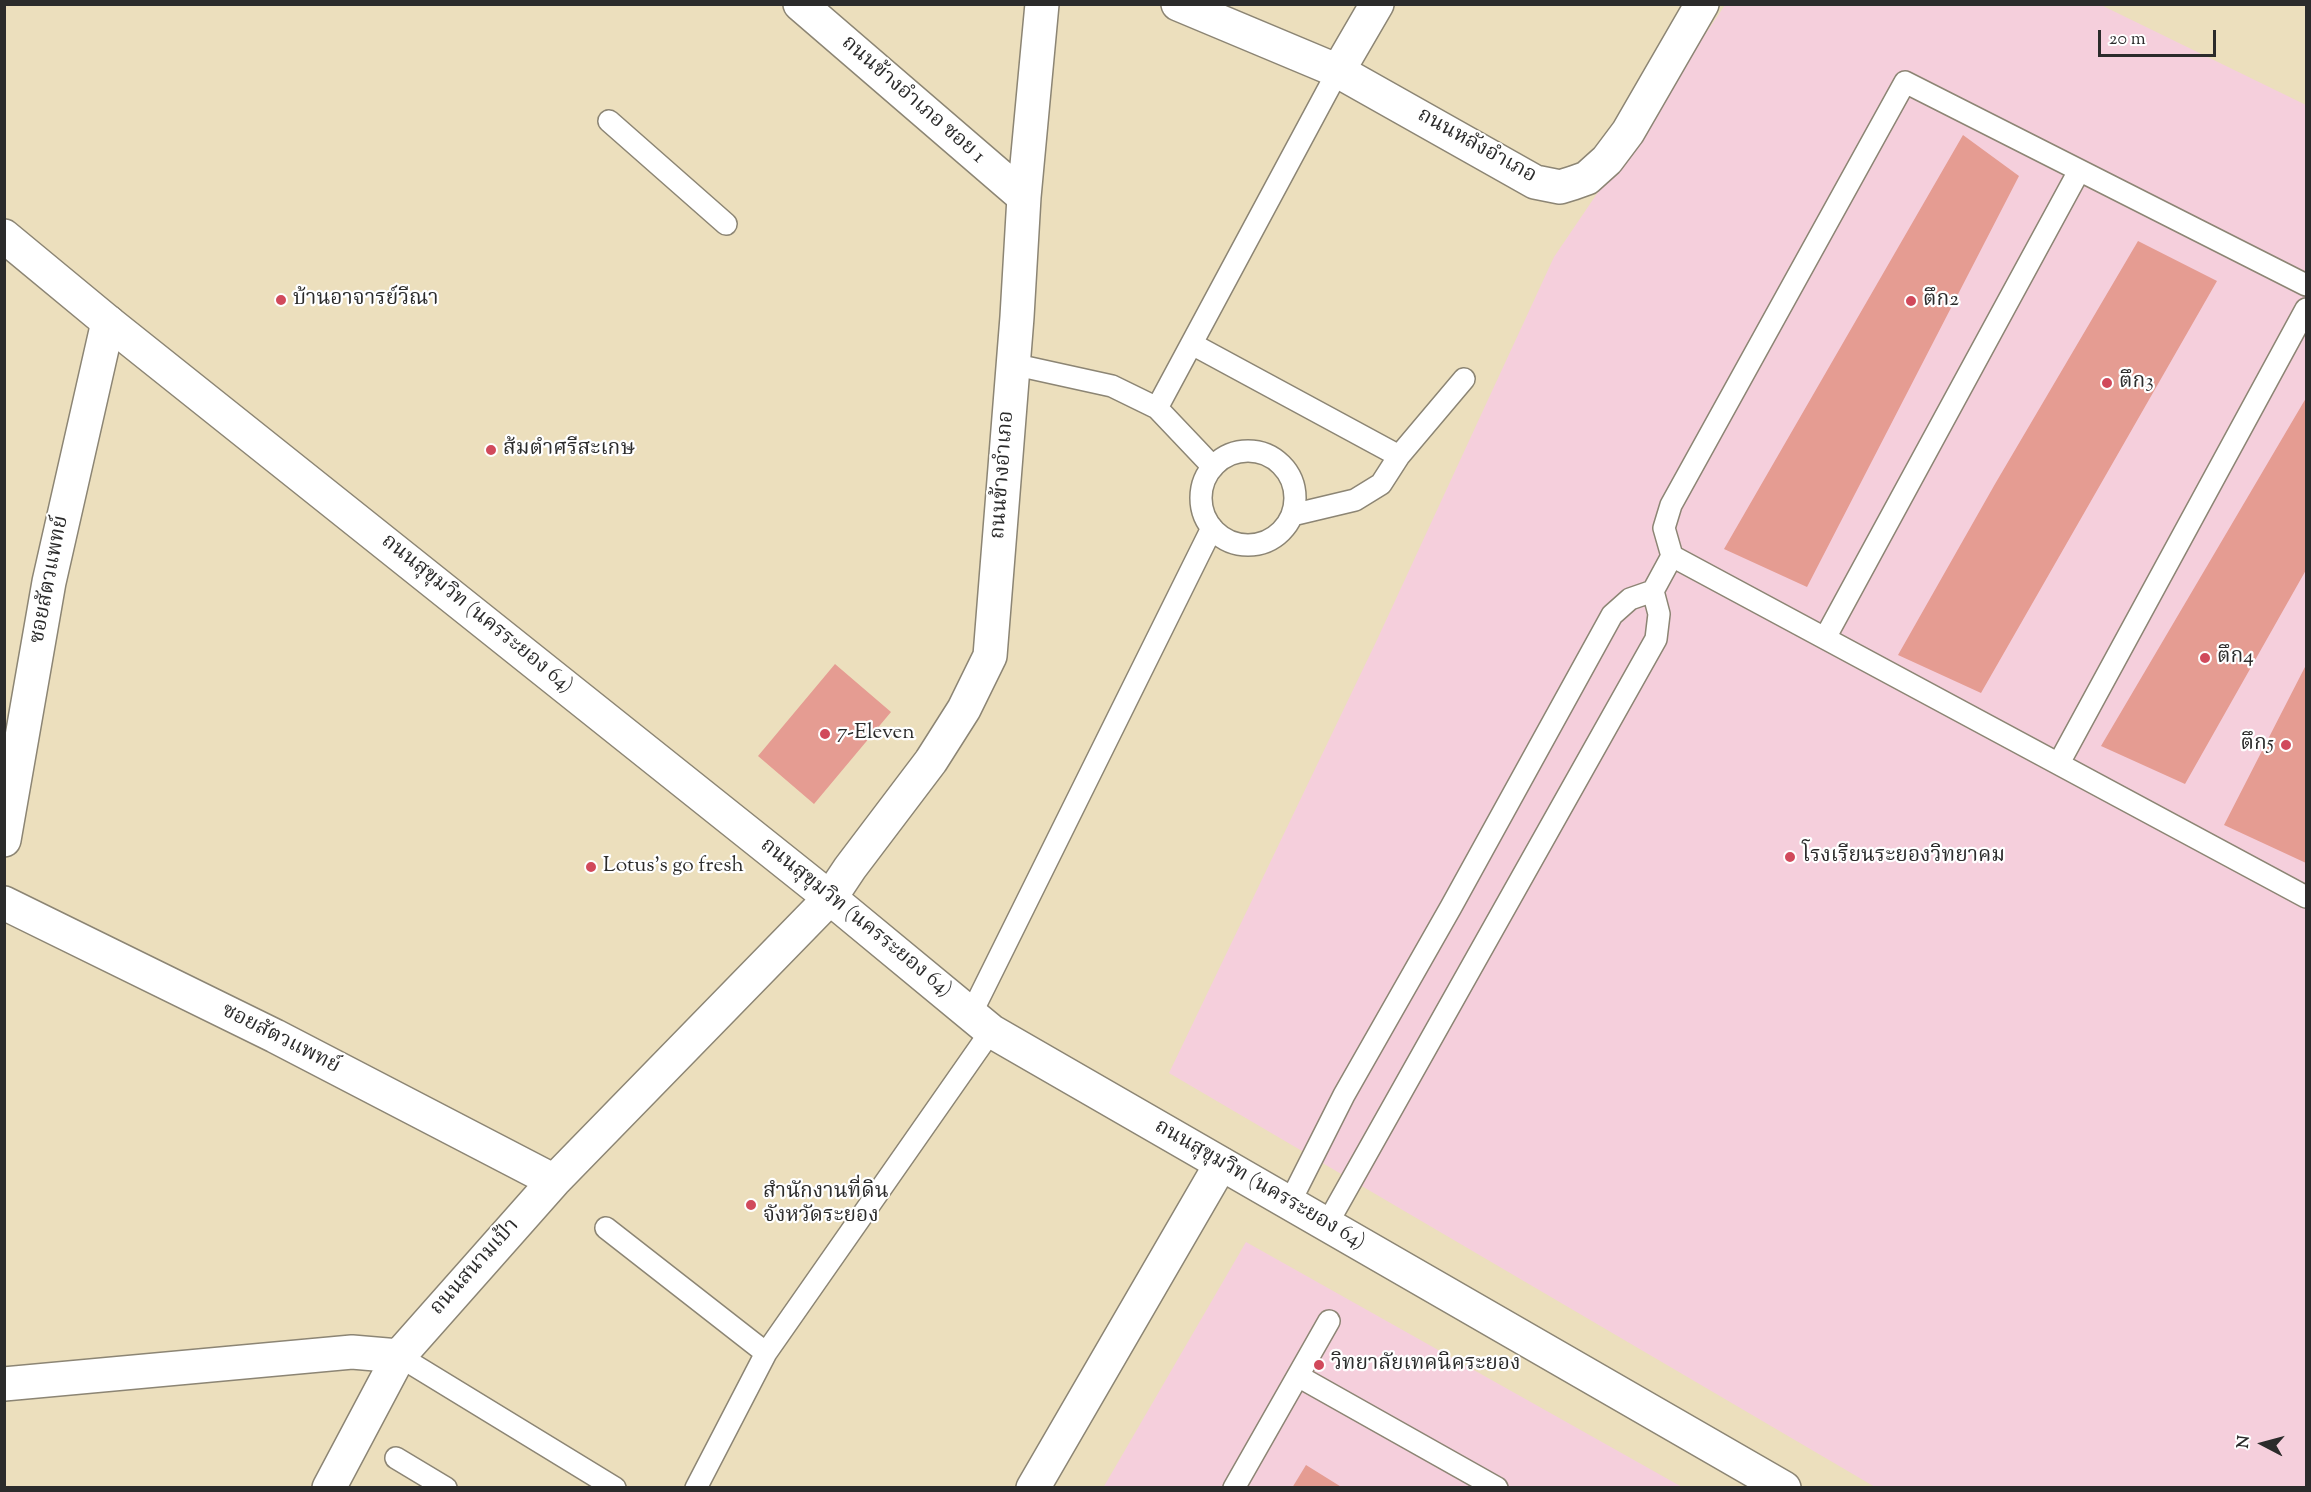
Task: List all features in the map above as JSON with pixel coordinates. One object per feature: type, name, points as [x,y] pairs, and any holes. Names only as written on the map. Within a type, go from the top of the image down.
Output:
[{"type":"street","name":"ถนนข้างอำเภอ ซอย 1","points":[[800,4],[1023,197]]},
{"type":"street","name":"ถนนข้างอำเภอ","points":[[830,898],[931,761],[964,709],[990,656],[1023,197],[1042,4]]},
{"type":"street","name":"ถนนหลังอำเภอ","points":[[1178,4],[1338,71],[1535,182],[1560,187],[1587,178],[1607,160],[1628,132],[1702,4]]},
{"type":"street","points":[[1338,71],[1377,4]]},
{"type":"street","name":"ถนนสุขุมวิท (นครระยอง 64)","points":[[4,236],[108,322],[830,898],[981,1023],[1784,1488]]},
{"type":"street","name":"ซอยสัตวแพทย์","points":[[4,840],[10,772],[49,582],[108,322]]},
{"type":"street","name":"ถนนสนามเป้า","points":[[329,1488],[399,1356],[554,1181],[830,898]]},
{"type":"street","name":"ซอยสัตวแพทย์","points":[[4,903],[276,1036],[554,1181]]},
{"type":"street","points":[[1033,1488],[1221,1164]]},
{"type":"street","points":[[4,1383],[352,1352],[399,1356]]},
{"type":"lane","points":[[1157,408],[1338,71]]},
{"type":"lane","points":[[1290,1202],[1344,1095],[1480,856],[1612,615],[1630,599],[1653,591],[1672,556],[1664,528],[1671,505],[1905,82],[2307,285]]},
{"type":"lane","points":[[609,122],[726,224]]},
{"type":"lane","points":[[1825,638],[2079,171]]},
{"type":"lane","points":[[2059,763],[2307,309]]},
{"type":"lane","points":[[1192,344],[1399,456]]},
{"type":"lane","points":[[1012,364],[1112,386],[1157,408],[1213,467]]},
{"type":"lane","points":[[1292,515],[1355,500],[1381,484],[1399,456],[1464,379]]},
{"type":"lane","points":[[1241,452],[1257,452],[1272,458],[1285,469],[1292,483],[1295,499],[1292,515],[1284,529],[1271,540],[1256,545],[1240,545],[1224,539],[1212,528],[1204,514],[1201,498],[1204,481],[1213,467],[1225,457],[1241,452]]},
{"type":"lane","points":[[696,1488],[766,1353],[981,1023],[1212,528]]},
{"type":"lane","points":[[1672,556],[2307,897]]},
{"type":"lane","points":[[1327,1224],[1656,639],[1659,614],[1653,591]]},
{"type":"lane","points":[[606,1228],[766,1353]]},
{"type":"lane","points":[[1234,1488],[1329,1321]]},
{"type":"lane","points":[[399,1356],[615,1488]]},
{"type":"lane","points":[[1298,1376],[1497,1488]]},
{"type":"lane","points":[[396,1458],[447,1488]]},
{"type":"shaded area","name":"โรงเรียนระยองวิทยาคม","points":[[1725,5],[2101,5],[2306,105],[2306,1487],[1875,1487],[1169,1073],[1376,642],[1554,257]]},
{"type":"shaded area","name":"วิทยาลัยเทคนิคระยอง","points":[[1246,1242],[1682,1487],[1103,1488]]},
{"type":"building","name":"ตึก2","points":[[1963,135],[2019,176],[1807,587],[1724,549]]},
{"type":"building","name":"ตึก3","points":[[2138,241],[2217,281],[1981,693],[1898,655],[1995,484]]},
{"type":"building","name":"ตึก4","points":[[2306,398],[2306,570],[2185,784],[2101,746]]},
{"type":"building","name":"7-Eleven","points":[[835,664],[891,712],[814,804],[758,756]]},
{"type":"building","name":"ตึก5","points":[[2306,665],[2306,863],[2224,825]]},
{"type":"building","points":[[1306,1465],[1343,1488],[1292,1488]]},
{"type":"place","name":"บ้านอาจารย์วีณา","points":[[281,300]]},
{"type":"place","name":"ตึก2","points":[[1911,301]]},
{"type":"place","name":"ตึก3","points":[[2107,383]]},
{"type":"place","name":"ส้มตำศรีสะเกษ","points":[[491,450]]},
{"type":"place","name":"ตึก4","points":[[2205,658]]},
{"type":"place","name":"7-Eleven","points":[[825,734]]},
{"type":"place","name":"ตึก5","points":[[2286,745]]},
{"type":"place","name":"โรงเรียนระยองวิทยาคม","points":[[1790,857]]},
{"type":"place","name":"Lotus's go fresh","points":[[591,867]]},
{"type":"place","name":"สำนักงานที่ดิน จังหวัดระยอง","points":[[751,1205]]},
{"type":"place","name":"วิทยาลัยเทคนิคระยอง","points":[[1319,1365]]}]
